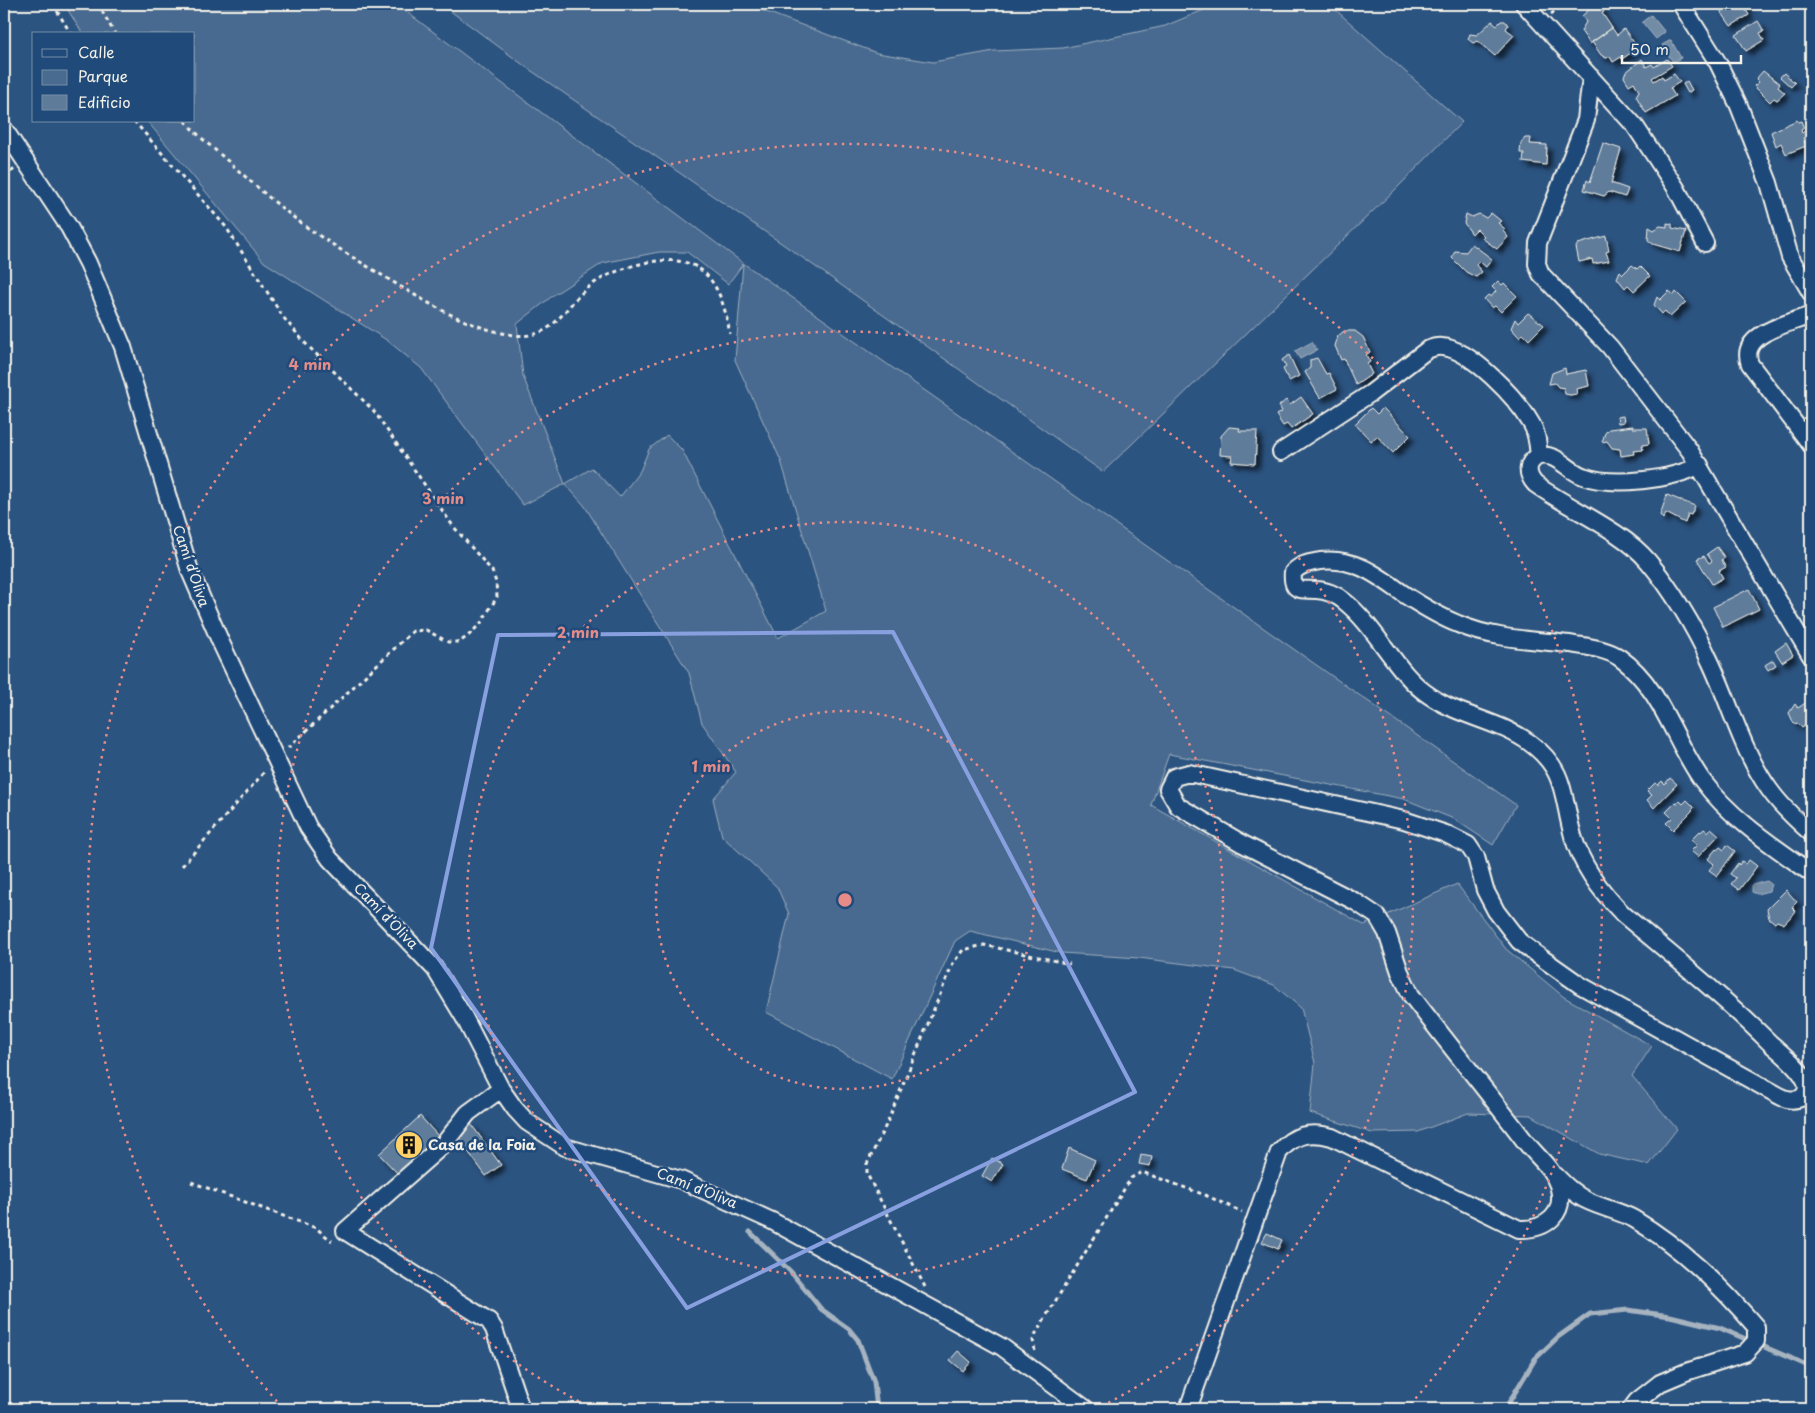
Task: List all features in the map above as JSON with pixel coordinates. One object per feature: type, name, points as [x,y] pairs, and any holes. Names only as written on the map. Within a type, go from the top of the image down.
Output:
[{"type":"street","points":[[1524,4],[1635,126],[1676,188],[1705,243]]},
{"type":"street","points":[[1681,4],[1718,63],[1739,106],[1769,183],[1790,257],[1811,294]]},
{"type":"street","points":[[1591,77],[1586,120],[1538,243],[1537,264],[1547,283],[1610,347],[1644,389],[1700,465],[1811,656]]},
{"type":"street","name":"Camí d’Oliva","points":[[4,129],[68,227],[88,263],[123,347],[190,571],[275,760],[308,827],[330,859],[435,969],[464,1017],[501,1089],[528,1122],[565,1147],[646,1168],[714,1193],[772,1222],[1002,1347],[1086,1409]]},
{"type":"street","points":[[1811,315],[1757,336],[1748,348],[1746,356],[1811,445]]},
{"type":"street","points":[[1281,452],[1371,393],[1416,356],[1427,350],[1442,347],[1472,361],[1507,392],[1532,424],[1539,456]]},
{"type":"street","points":[[1700,465],[1675,476],[1638,480],[1602,480],[1572,471],[1547,454],[1534,459],[1528,470],[1529,477],[1535,484],[1626,542],[1647,560],[1698,638],[1710,660],[1759,773],[1779,802],[1811,833]]},
{"type":"street","points":[[1632,1409],[1637,1401],[1660,1383],[1686,1372],[1745,1353],[1756,1341],[1756,1327],[1722,1288],[1677,1248],[1632,1218],[1589,1202],[1574,1192],[1553,1173],[1528,1145],[1411,996],[1400,972],[1388,933],[1377,916],[1356,902],[1243,844],[1178,806],[1168,790],[1169,784],[1174,777],[1189,773],[1404,820],[1446,834],[1468,845],[1473,850],[1485,890],[1496,911],[1519,941],[1554,968],[1602,998],[1786,1099],[1803,1097],[1807,1084],[1804,1078],[1730,1003],[1624,915],[1609,900],[1588,871],[1580,854],[1564,790],[1557,774],[1544,755],[1530,743],[1501,727],[1444,705],[1429,696],[1416,685],[1359,614],[1343,600],[1330,592],[1302,590],[1295,586],[1292,580],[1293,572],[1299,566],[1310,562],[1347,561],[1368,569],[1436,613],[1475,630],[1605,650],[1620,658],[1652,694],[1691,764],[1713,793],[1750,828],[1811,873]]},
{"type":"street","points":[[501,1089],[468,1113],[443,1145],[345,1232],[489,1321],[521,1409]]},
{"type":"street","points":[[1188,1409],[1279,1152],[1286,1144],[1306,1134],[1317,1133],[1332,1137],[1519,1229],[1532,1229],[1541,1226],[1559,1210],[1561,1205],[1560,1194],[1553,1173]]},
{"type":"path","points":[[53,4],[69,32]]},
{"type":"path","points":[[98,4],[114,32]]},
{"type":"path","points":[[135,122],[226,227],[283,317],[304,343],[374,411],[454,526],[492,572],[496,582],[497,597],[491,610],[467,637],[459,642],[448,642],[426,630],[413,630],[275,760],[182,866]]},
{"type":"path","points":[[186,122],[246,177],[301,223],[440,310],[476,325],[527,336],[546,330],[557,322],[586,289],[611,274],[644,262],[671,261],[692,265],[702,270],[724,303],[730,334]]},
{"type":"path","points":[[936,1310],[867,1174],[867,1164],[957,956],[970,947],[984,945],[1070,964]]},
{"type":"path","points":[[1041,1355],[1034,1350],[1033,1345],[1037,1331],[1131,1178],[1137,1173],[1142,1172],[1189,1188],[1256,1218]]},
{"type":"path","points":[[192,1182],[316,1228],[334,1242],[340,1243],[345,1232]]},
{"type":"highlighted area","points":[[893,632],[1135,1092],[687,1308],[431,948],[498,635]]},
{"type":"green space","points":[[64,4],[396,4],[743,263],[1516,805],[1493,845],[1454,819],[1404,799],[1169,754],[1151,805],[1364,925],[1457,884],[1506,949],[1564,997],[1652,1046],[1632,1076],[1677,1129],[1649,1165],[1599,1154],[1531,1115],[1468,1113],[1418,1132],[1372,1133],[1310,1113],[1315,1063],[1301,1008],[1274,985],[1234,970],[1139,958],[1061,953],[970,931],[955,941],[892,1079],[766,1012],[789,914],[777,887],[722,836],[713,799],[736,772],[702,723],[689,673],[584,505],[565,484],[523,505],[421,368],[388,341],[264,262],[148,122],[195,122],[195,32],[82,32]],"holes":[[[659,252],[687,252],[728,284],[743,264],[735,360],[781,461],[826,611],[778,638],[682,450],[667,435],[649,449],[640,471],[620,497],[592,468],[565,484],[523,376],[517,324],[555,294],[603,263]]]},
{"type":"green space","points":[[441,4],[745,4],[877,53],[933,62],[994,51],[1063,48],[1165,26],[1218,4],[1329,4],[1462,122],[1399,186],[1103,472],[813,265],[526,67]]},
{"type":"shaded area","points":[[1651,15],[1665,32],[1656,39],[1642,22]]},
{"type":"shaded area","points":[[1671,40],[1681,58],[1673,62],[1662,45]]},
{"type":"shaded area","points":[[1312,342],[1317,350],[1300,359],[1295,351]]},
{"type":"shaded area","points":[[1767,881],[1771,884],[1769,891],[1757,894],[1752,892],[1752,885]]},
{"type":"building","points":[[1595,4],[1598,4],[1604,12],[1602,13],[1612,28],[1590,44],[1581,31],[1586,22],[1582,16]]},
{"type":"building","points":[[1731,4],[1747,4],[1749,6],[1745,8],[1749,15],[1731,26],[1720,10]]},
{"type":"building","points":[[1492,21],[1497,25],[1501,21],[1505,21],[1508,25],[1506,29],[1514,35],[1495,56],[1477,41],[1473,43],[1468,39],[1470,34],[1477,35]]},
{"type":"building","points":[[1758,21],[1764,31],[1760,33],[1764,40],[1746,51],[1736,35]]},
{"type":"building","points":[[1612,28],[1617,35],[1624,29],[1638,48],[1622,59],[1621,57],[1613,62],[1610,57],[1606,58],[1601,55],[1592,42]]},
{"type":"building","points":[[1642,59],[1646,67],[1652,64],[1654,67],[1667,59],[1672,66],[1652,78],[1654,81],[1662,76],[1664,80],[1674,74],[1680,82],[1670,88],[1675,96],[1646,113],[1636,96],[1639,91],[1634,82],[1629,85],[1624,77],[1625,73]]},
{"type":"building","points":[[1763,71],[1780,84],[1778,87],[1785,93],[1777,100],[1774,98],[1770,102],[1754,86],[1759,82],[1756,79]]},
{"type":"building","points":[[1784,73],[1795,83],[1791,87],[1780,77]]},
{"type":"building","points":[[1687,81],[1692,90],[1688,93],[1683,84]]},
{"type":"building","points":[[1797,120],[1798,122],[1801,121],[1804,128],[1801,130],[1802,133],[1805,131],[1807,137],[1803,138],[1806,146],[1786,154],[1781,143],[1776,146],[1771,132]]},
{"type":"building","points":[[1525,138],[1531,138],[1530,144],[1547,145],[1546,165],[1523,162],[1524,153],[1520,153],[1521,143]]},
{"type":"building","points":[[1603,143],[1621,149],[1611,183],[1628,189],[1625,197],[1609,192],[1604,196],[1584,190],[1587,180],[1590,182]]},
{"type":"building","points":[[1491,213],[1501,221],[1498,223],[1505,229],[1503,231],[1508,237],[1497,249],[1482,238],[1484,236],[1477,229],[1472,234],[1464,223],[1466,214],[1472,217],[1479,214],[1486,218]]},
{"type":"building","points":[[1667,223],[1672,224],[1672,228],[1686,231],[1680,252],[1653,244],[1648,240],[1649,227],[1654,230],[1660,226],[1667,227]]},
{"type":"building","points":[[1606,236],[1609,251],[1606,252],[1609,261],[1593,264],[1592,259],[1579,262],[1576,247],[1578,244]]},
{"type":"building","points":[[1472,244],[1492,259],[1486,267],[1479,261],[1476,265],[1482,272],[1476,277],[1466,272],[1452,258],[1455,251],[1466,252]]},
{"type":"building","points":[[1632,265],[1637,269],[1640,266],[1650,276],[1634,291],[1628,285],[1625,288],[1617,278],[1620,271],[1623,274]]},
{"type":"building","points":[[1498,281],[1502,285],[1504,283],[1517,296],[1501,312],[1495,306],[1492,308],[1484,299],[1488,295],[1491,297],[1496,291],[1492,287]]},
{"type":"building","points":[[1669,291],[1674,295],[1676,292],[1686,302],[1670,317],[1665,311],[1662,314],[1654,305],[1657,297],[1660,300]]},
{"type":"building","points":[[1528,313],[1544,325],[1529,340],[1523,334],[1519,337],[1511,328],[1515,319],[1518,323]]},
{"type":"building","points":[[1344,331],[1355,331],[1363,337],[1370,352],[1366,355],[1370,362],[1367,364],[1372,374],[1356,385],[1344,359],[1341,360],[1335,346],[1338,336]]},
{"type":"building","points":[[1289,355],[1299,376],[1289,381],[1283,369],[1286,367],[1282,360]]},
{"type":"building","points":[[1317,358],[1326,374],[1329,373],[1337,389],[1320,398],[1305,372],[1310,368],[1310,360]]},
{"type":"building","points":[[1565,368],[1566,374],[1586,370],[1589,386],[1576,389],[1577,394],[1570,395],[1565,394],[1564,388],[1558,387],[1555,383],[1549,384],[1552,373]]},
{"type":"building","points":[[1301,397],[1313,414],[1291,429],[1287,424],[1283,426],[1276,415],[1282,411],[1279,406],[1286,400],[1290,405]]},
{"type":"building","points":[[1371,408],[1377,414],[1383,408],[1410,436],[1393,453],[1377,436],[1371,441],[1355,424]]},
{"type":"building","points":[[1623,416],[1624,422],[1618,423],[1617,417]]},
{"type":"building","points":[[1633,426],[1633,428],[1647,428],[1649,444],[1642,445],[1643,450],[1633,451],[1634,454],[1621,456],[1620,449],[1612,448],[1607,441],[1602,442],[1605,433],[1609,429]]},
{"type":"building","points":[[1229,427],[1240,428],[1239,431],[1257,431],[1255,464],[1231,462],[1232,456],[1220,455],[1221,436]]},
{"type":"building","points":[[1667,495],[1695,506],[1691,515],[1688,514],[1685,523],[1666,513],[1663,519],[1660,515]]},
{"type":"building","points":[[1717,547],[1725,558],[1721,560],[1726,567],[1719,571],[1723,578],[1712,584],[1697,559],[1704,556],[1709,563],[1712,561],[1707,554]]},
{"type":"building","points":[[1749,589],[1759,609],[1723,627],[1713,607]]},
{"type":"building","points":[[1786,643],[1793,655],[1782,662],[1775,651]]},
{"type":"building","points":[[1773,660],[1776,665],[1768,670],[1765,665]]},
{"type":"building","points":[[1807,702],[1811,708],[1811,721],[1802,728],[1797,723],[1794,724],[1789,713],[1795,704],[1798,708]]},
{"type":"building","points":[[1670,778],[1677,784],[1654,808],[1647,800],[1652,795],[1647,791],[1655,783],[1658,785],[1662,781],[1665,784]]},
{"type":"building","points":[[1687,800],[1694,807],[1673,830],[1666,823],[1672,818],[1666,812],[1675,803],[1680,801],[1683,804]]},
{"type":"building","points":[[1711,828],[1719,835],[1698,857],[1691,851],[1697,845],[1691,840],[1700,831],[1704,829],[1708,832]]},
{"type":"building","points":[[1727,845],[1735,851],[1717,876],[1709,870],[1714,864],[1708,859],[1716,849],[1720,847],[1724,850]]},
{"type":"building","points":[[1749,860],[1757,866],[1739,890],[1731,884],[1736,878],[1730,874],[1738,863],[1739,865],[1742,861],[1746,864]]},
{"type":"building","points":[[1786,890],[1797,902],[1792,907],[1796,911],[1784,924],[1777,921],[1775,923],[1769,918],[1767,909]]},
{"type":"building","name":"Casa de la Foia","points":[[420,1116],[438,1136],[398,1174],[379,1154]]},
{"type":"building","points":[[471,1124],[501,1165],[486,1176],[456,1135]]},
{"type":"building","points":[[1069,1148],[1095,1160],[1087,1179],[1062,1169]]},
{"type":"building","points":[[1141,1155],[1152,1157],[1150,1166],[1139,1164]]},
{"type":"building","points":[[992,1158],[1003,1164],[992,1182],[982,1176]]},
{"type":"building","points":[[1267,1233],[1282,1240],[1278,1249],[1262,1242]]},
{"type":"building","points":[[958,1351],[971,1362],[963,1371],[950,1360]]},
{"type":"waterway","points":[[750,1232],[791,1272],[821,1309],[849,1329],[858,1340],[874,1382],[877,1409]]},
{"type":"waterway","points":[[1505,1409],[1535,1359],[1558,1337],[1590,1314],[1628,1310],[1670,1316],[1720,1328],[1811,1367]]},
{"type":"place","name":"Casa de la Foia","points":[[409,1145]]}]
